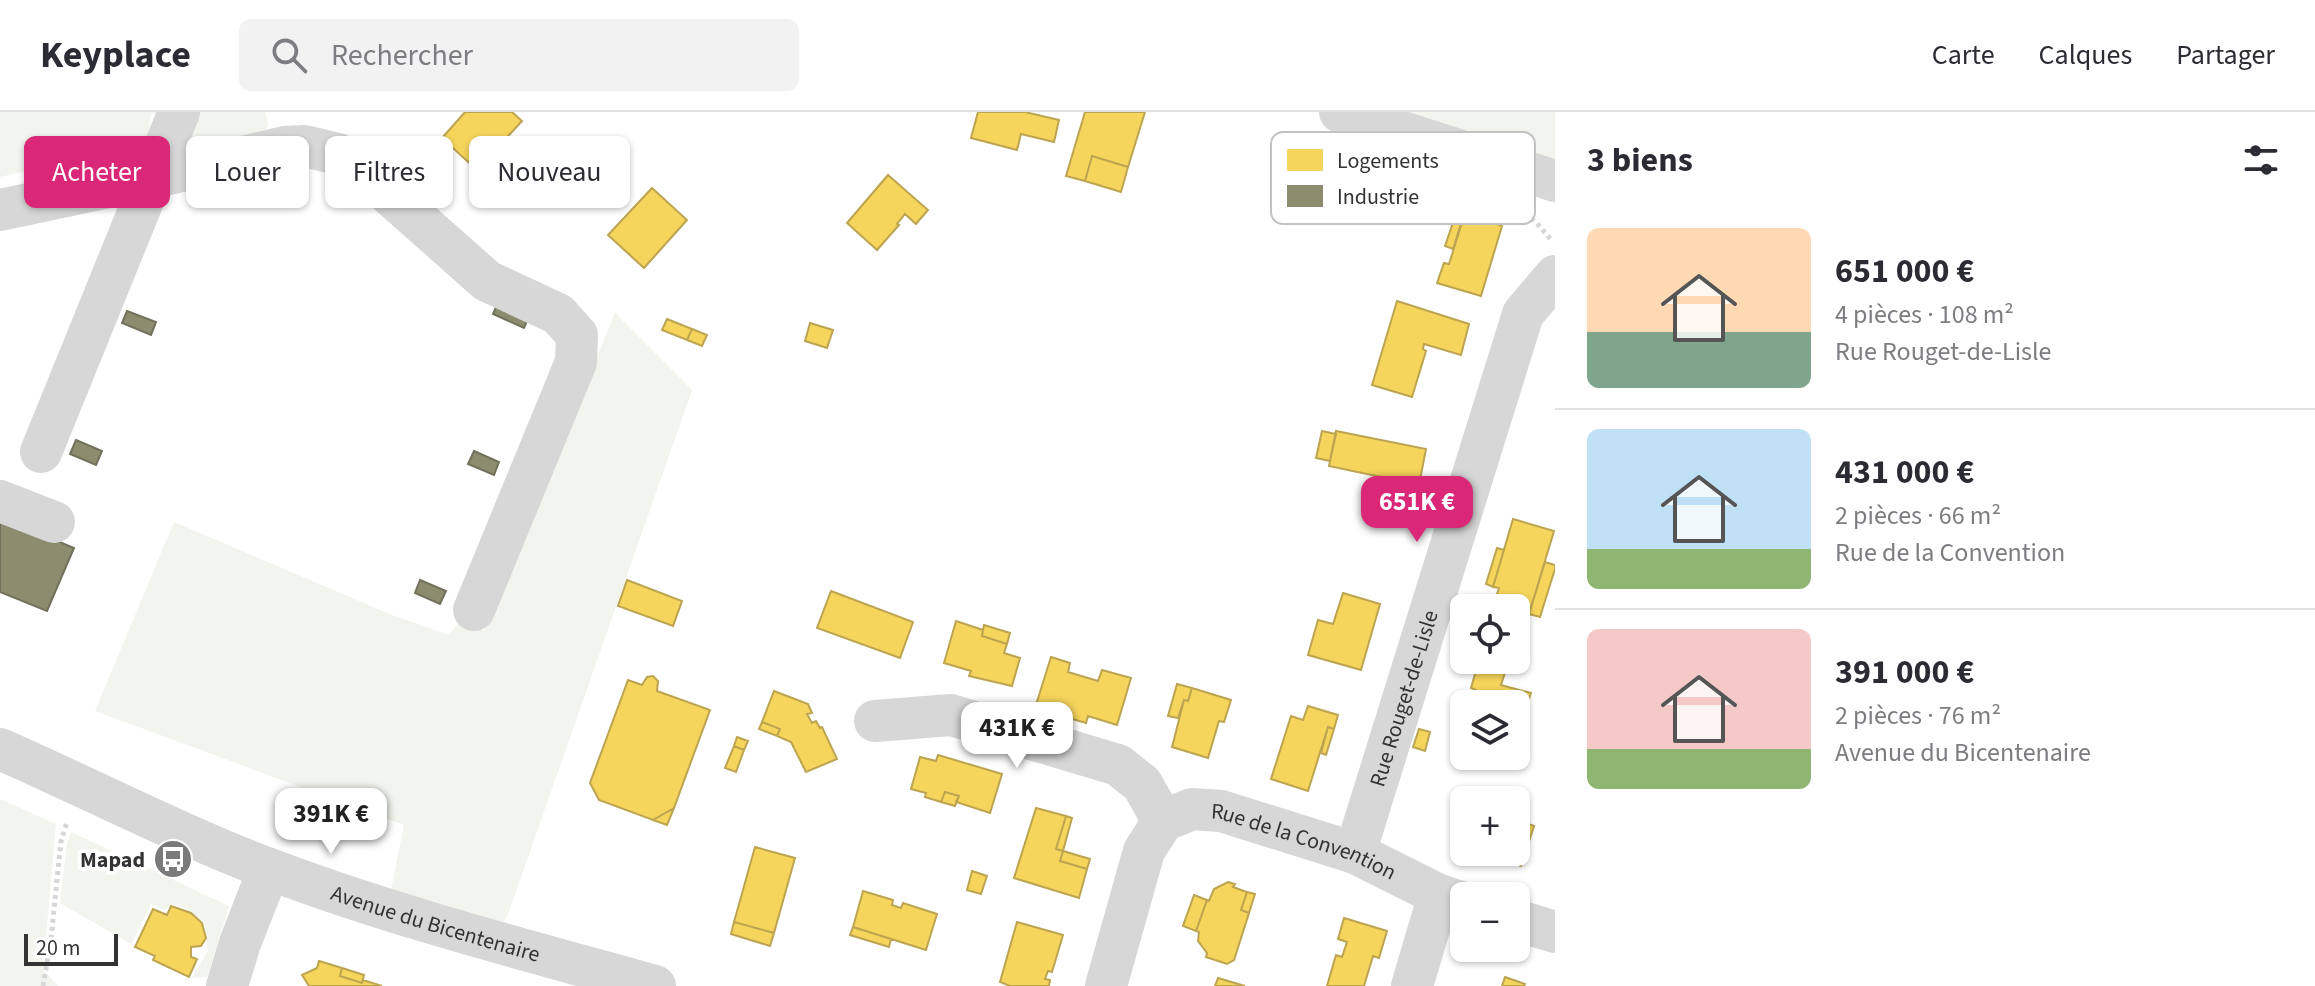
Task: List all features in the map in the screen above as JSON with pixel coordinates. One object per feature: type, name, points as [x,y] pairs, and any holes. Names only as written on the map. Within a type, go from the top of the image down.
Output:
[{"type":"street","points":[[169,136],[179,112]]},
{"type":"street","points":[[1340,112],[1402,132]]},
{"type":"street","points":[[170,174],[285,147],[304,146],[338,154],[363,171],[487,281],[558,314],[577,335],[576,362],[474,610]]},
{"type":"street","points":[[1535,175],[1555,181]]},
{"type":"street","points":[[0,210],[24,205]]},
{"type":"street","points":[[41,452],[140,208]]},
{"type":"street","name":"Rue Rouget-de-Lisle","points":[[1355,853],[1523,314],[1555,276]]},
{"type":"street","points":[[0,501],[54,522]]},
{"type":"street","points":[[875,721],[951,715],[1118,765],[1142,784],[1163,821],[1144,851],[1106,986]]},
{"type":"street","name":"Avenue du Bicentenaire","points":[[0,749],[269,869],[429,922],[655,986]]},
{"type":"street","name":"Rue de la Convention","points":[[1163,821],[1192,809],[1221,811],[1355,853],[1450,898]]},
{"type":"street","points":[[227,986],[269,869]]},
{"type":"street","name":"Rue de la Convention","points":[[1412,986],[1450,903]]},
{"type":"street","points":[[1530,924],[1555,932]]},
{"type":"path","points":[[1535,221],[1555,244]]},
{"type":"path","points":[[43,986],[61,841],[67,822]]},
{"type":"shaded area","points":[[0,112],[156,112],[150,116],[149,136],[24,136],[24,171],[0,177]]},
{"type":"shaded area","points":[[200,112],[265,112],[268,124],[265,135],[261,136],[189,136]]},
{"type":"shaded area","points":[[1364,112],[1555,112],[1555,171],[1535,165],[1535,132],[1429,132]]},
{"type":"shaded area","points":[[615,313],[692,390],[507,917],[500,925],[390,895],[404,825],[95,711],[174,522],[392,615],[449,635],[460,621],[484,631]]},
{"type":"shaded area","points":[[0,799],[56,824],[43,970],[58,986],[0,986]]},
{"type":"shaded area","points":[[71,832],[229,906],[207,977],[192,978],[208,950],[205,923],[190,911],[170,903],[166,910],[151,904],[131,944],[60,903]]},
{"type":"building: Logements","points":[[465,112],[512,112],[522,121],[508,136],[469,136],[469,163],[453,148],[453,136],[444,136]]},
{"type":"building: Logements","points":[[978,112],[1025,112],[1059,120],[1054,142],[1021,134],[1017,150],[971,138]]},
{"type":"building: Logements","points":[[1085,112],[1145,112],[1128,167],[1092,156],[1085,181],[1066,176]]},
{"type":"building: Logements","points":[[1092,156],[1128,167],[1121,192],[1085,181]]},
{"type":"building: Logements","points":[[888,175],[928,210],[916,224],[905,214],[877,250],[847,223]]},
{"type":"building: Logements","points":[[652,188],[687,220],[644,268],[608,235]]},
{"type":"building: Logements","points":[[1453,224],[1461,224],[1453,249],[1445,246]]},
{"type":"building: Logements","points":[[1462,224],[1502,226],[1481,296],[1437,283],[1444,263],[1449,264]]},
{"type":"building: Logements","points":[[1397,301],[1469,324],[1461,355],[1424,344],[1426,351],[1412,397],[1372,385]]},
{"type":"building: Logements","points":[[667,319],[692,329],[687,340],[662,330]]},
{"type":"building: Logements","points":[[810,323],[833,330],[827,348],[805,341]]},
{"type":"building: Logements","points":[[692,329],[707,335],[702,346],[687,340]]},
{"type":"building: Logements","points":[[1322,431],[1336,434],[1330,461],[1316,458]]},
{"type":"building: Logements","points":[[1336,431],[1426,449],[1419,485],[1329,466]]},
{"type":"building: Logements","points":[[1513,519],[1554,531],[1530,611],[1530,594],[1497,594],[1499,588],[1493,587]]},
{"type":"building: Logements","points":[[1497,548],[1504,550],[1493,587],[1486,584]]},
{"type":"building: Logements","points":[[1545,562],[1555,565],[1540,617],[1530,614]]},
{"type":"building: Logements","points":[[627,580],[682,601],[673,626],[618,606]]},
{"type":"building: Logements","points":[[831,591],[913,622],[900,658],[817,628]]},
{"type":"building: Logements","points":[[1343,593],[1380,604],[1361,670],[1308,655],[1318,620],[1333,624]]},
{"type":"building: Logements","points":[[956,621],[983,630],[982,636],[1007,644],[1004,653],[1020,658],[1012,686],[969,676],[971,671],[944,663]]},
{"type":"building: Logements","points":[[984,625],[1010,633],[1007,644],[982,636]]},
{"type":"building: Logements","points":[[1051,657],[1070,663],[1068,672],[1098,681],[1102,670],[1131,678],[1117,725],[1088,716],[1086,723],[1035,708]]},
{"type":"building: Logements","points":[[1475,674],[1505,674],[1501,685],[1520,690],[1476,690],[1471,688]]},
{"type":"building: Logements","points":[[653,676],[658,681],[657,691],[710,710],[674,808],[653,820],[599,800],[590,783],[628,680],[642,685],[647,677]]},
{"type":"building: Logements","points":[[1177,684],[1192,688],[1178,718],[1168,716]]},
{"type":"building: Logements","points":[[1192,688],[1231,700],[1224,722],[1219,721],[1208,758],[1172,747],[1184,700],[1188,701]]},
{"type":"building: Logements","points":[[774,691],[808,704],[812,713],[807,714],[812,723],[816,721],[822,727],[837,759],[806,772],[791,742],[777,736],[780,729],[762,722]]},
{"type":"building: Logements","points":[[1308,706],[1338,715],[1334,729],[1328,727],[1308,791],[1271,779],[1291,716],[1303,720]]},
{"type":"building: Logements","points":[[762,722],[780,729],[777,736],[759,729]]},
{"type":"building: Logements","points":[[1328,727],[1334,729],[1326,755],[1321,753]]},
{"type":"building: Logements","points":[[1419,729],[1430,732],[1425,751],[1413,747]]},
{"type":"building: Logements","points":[[737,737],[748,741],[744,750],[734,746]]},
{"type":"building: Logements","points":[[734,746],[744,750],[736,772],[725,768]]},
{"type":"building: Logements","points":[[938,755],[1002,774],[990,813],[956,802],[959,796],[945,792],[941,802],[911,789],[920,757],[936,761]]},
{"type":"building: Logements","points":[[945,792],[959,796],[955,806],[941,802]]},
{"type":"building: Logements","points":[[674,808],[667,825],[653,820]]},
{"type":"building: Logements","points":[[1036,808],[1066,816],[1056,849],[1063,851],[1060,861],[1087,869],[1079,898],[1014,878]]},
{"type":"building: Logements","points":[[1066,816],[1072,818],[1063,851],[1056,849]]},
{"type":"building: Logements","points":[[755,847],[795,858],[774,933],[734,922]]},
{"type":"building: Logements","points":[[1063,851],[1090,859],[1087,869],[1060,861]]},
{"type":"building: Logements","points":[[972,871],[987,876],[981,894],[967,890]]},
{"type":"building: Logements","points":[[1228,882],[1247,892],[1241,910],[1249,913],[1234,960],[1227,964],[1206,957],[1207,953],[1198,941],[1199,932],[1196,931],[1214,889]]},
{"type":"building: Logements","points":[[863,891],[893,900],[892,905],[901,908],[903,903],[937,914],[926,950],[853,927]]},
{"type":"building: Logements","points":[[1247,892],[1255,894],[1249,913],[1241,910]]},
{"type":"building: Logements","points":[[1194,895],[1207,900],[1196,931],[1183,926]]},
{"type":"building: Logements","points":[[171,906],[191,913],[202,923],[206,938],[201,946],[191,947],[191,957],[197,959],[189,977],[153,960],[155,956],[135,947],[153,909],[167,915]]},
{"type":"building: Logements","points":[[1344,918],[1387,931],[1379,958],[1373,956],[1364,986],[1327,986],[1336,955],[1342,957],[1347,942],[1338,939]]},
{"type":"building: Logements","points":[[734,922],[774,933],[770,946],[731,934]]},
{"type":"building: Logements","points":[[1017,922],[1063,935],[1052,972],[1048,971],[1045,979],[1050,980],[1049,986],[1010,986],[1000,982]]},
{"type":"building: Logements","points":[[853,927],[891,939],[889,947],[850,935]]},
{"type":"building: Logements","points":[[319,961],[342,968],[340,976],[382,986],[309,986],[302,975],[317,968]]},
{"type":"building: Logements","points":[[342,968],[364,975],[362,983],[340,976]]},
{"type":"building: Logements","points":[[1505,977],[1525,984],[1502,986]]},
{"type":"building: Logements","points":[[1218,978],[1245,986],[1215,986]]},
{"type":"building: Industrie","points":[[500,298],[531,312],[524,328],[493,314]]},
{"type":"building: Industrie","points":[[127,311],[156,322],[151,335],[122,323]]},
{"type":"building: Industrie","points":[[76,440],[102,451],[96,465],[70,454]]},
{"type":"building: Industrie","points":[[474,451],[499,462],[494,475],[468,464]]},
{"type":"building: Industrie","points":[[0,517],[74,548],[47,611],[0,592]]},
{"type":"building: Industrie","points":[[420,580],[446,591],[440,604],[415,593]]},
{"type":"place","name":"Mapad","points":[[173,859]]}]
